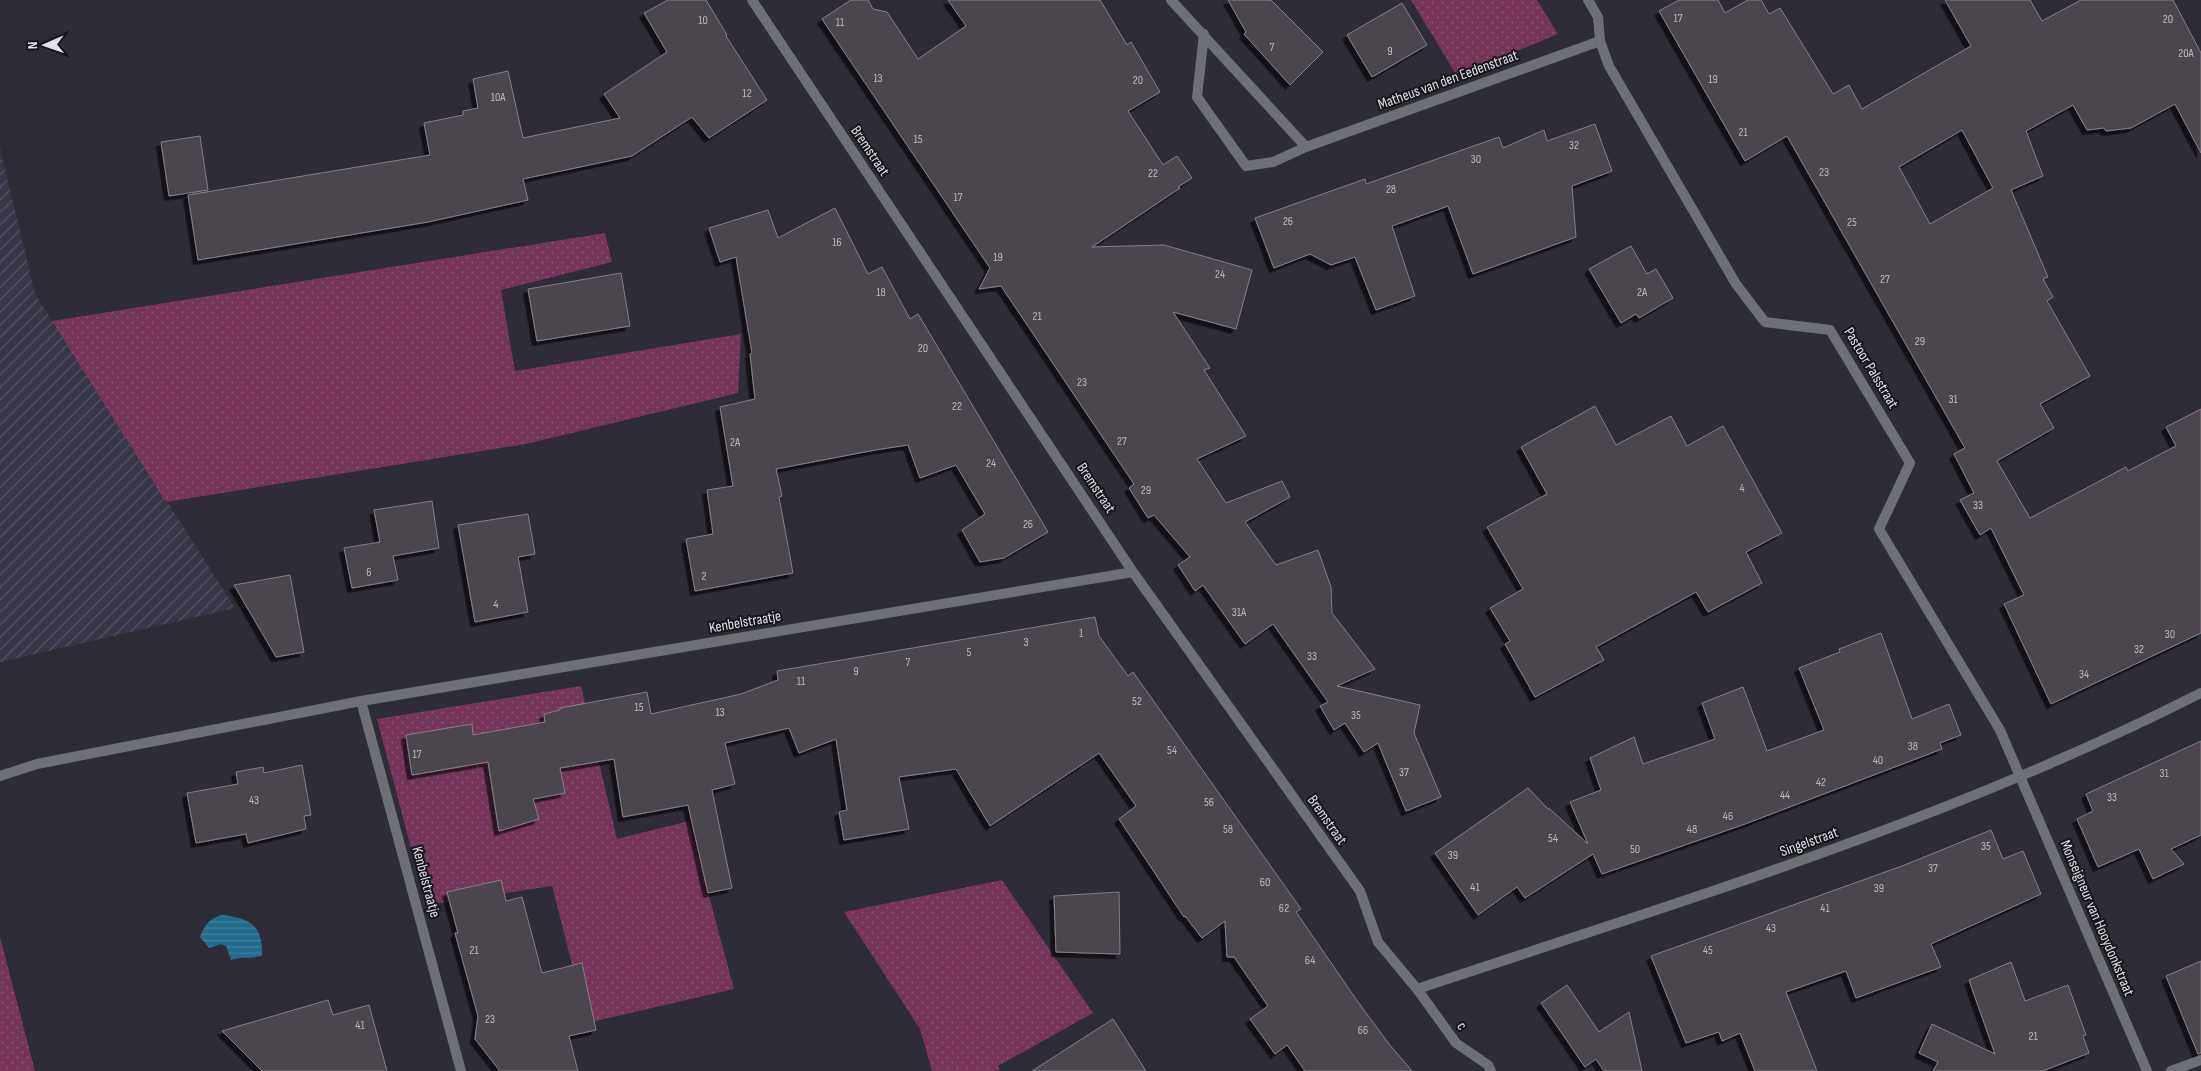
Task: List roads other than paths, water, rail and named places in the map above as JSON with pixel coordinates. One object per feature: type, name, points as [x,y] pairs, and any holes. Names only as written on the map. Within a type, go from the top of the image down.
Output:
[{"type":"street","name":"Bremstraat","points":[[752,0],[1134,572],[1360,891],[1378,942],[1417,989]]},
{"type":"street","points":[[1171,0],[1306,147]]},
{"type":"street","name":"Pastoor Palsstraat","points":[[1588,0],[1598,17],[1600,41],[1609,66],[1736,284],[1765,322],[1830,330],[1910,463],[1879,529],[2000,730],[2020,777]]},
{"type":"street","name":"Matheus van den Eedenstraat","points":[[1204,34],[1197,97],[1246,166],[1273,162],[1306,147],[1600,41]]},
{"type":"street","name":"Kenbelstraatje","points":[[0,776],[37,764],[361,701],[1134,572]]},
{"type":"street","name":"Singelstraat","points":[[1417,989],[1795,864],[2020,777],[2201,693]]},
{"type":"street","name":"Kenbelstraatje","points":[[361,701],[461,1071]]},
{"type":"street","name":"Monseigneur van Hooydonkstraat","points":[[2020,777],[2147,1071]]},
{"type":"street","name":"c","points":[[1417,989],[1456,1043],[1488,1065],[1491,1071]]},
{"type":"street","points":[[2171,1071],[2201,1060]]},
{"type":"water","points":[[222,915],[241,918],[253,925],[260,937],[262,956],[231,960],[226,946],[221,944],[209,948],[200,937],[208,923]]}]
